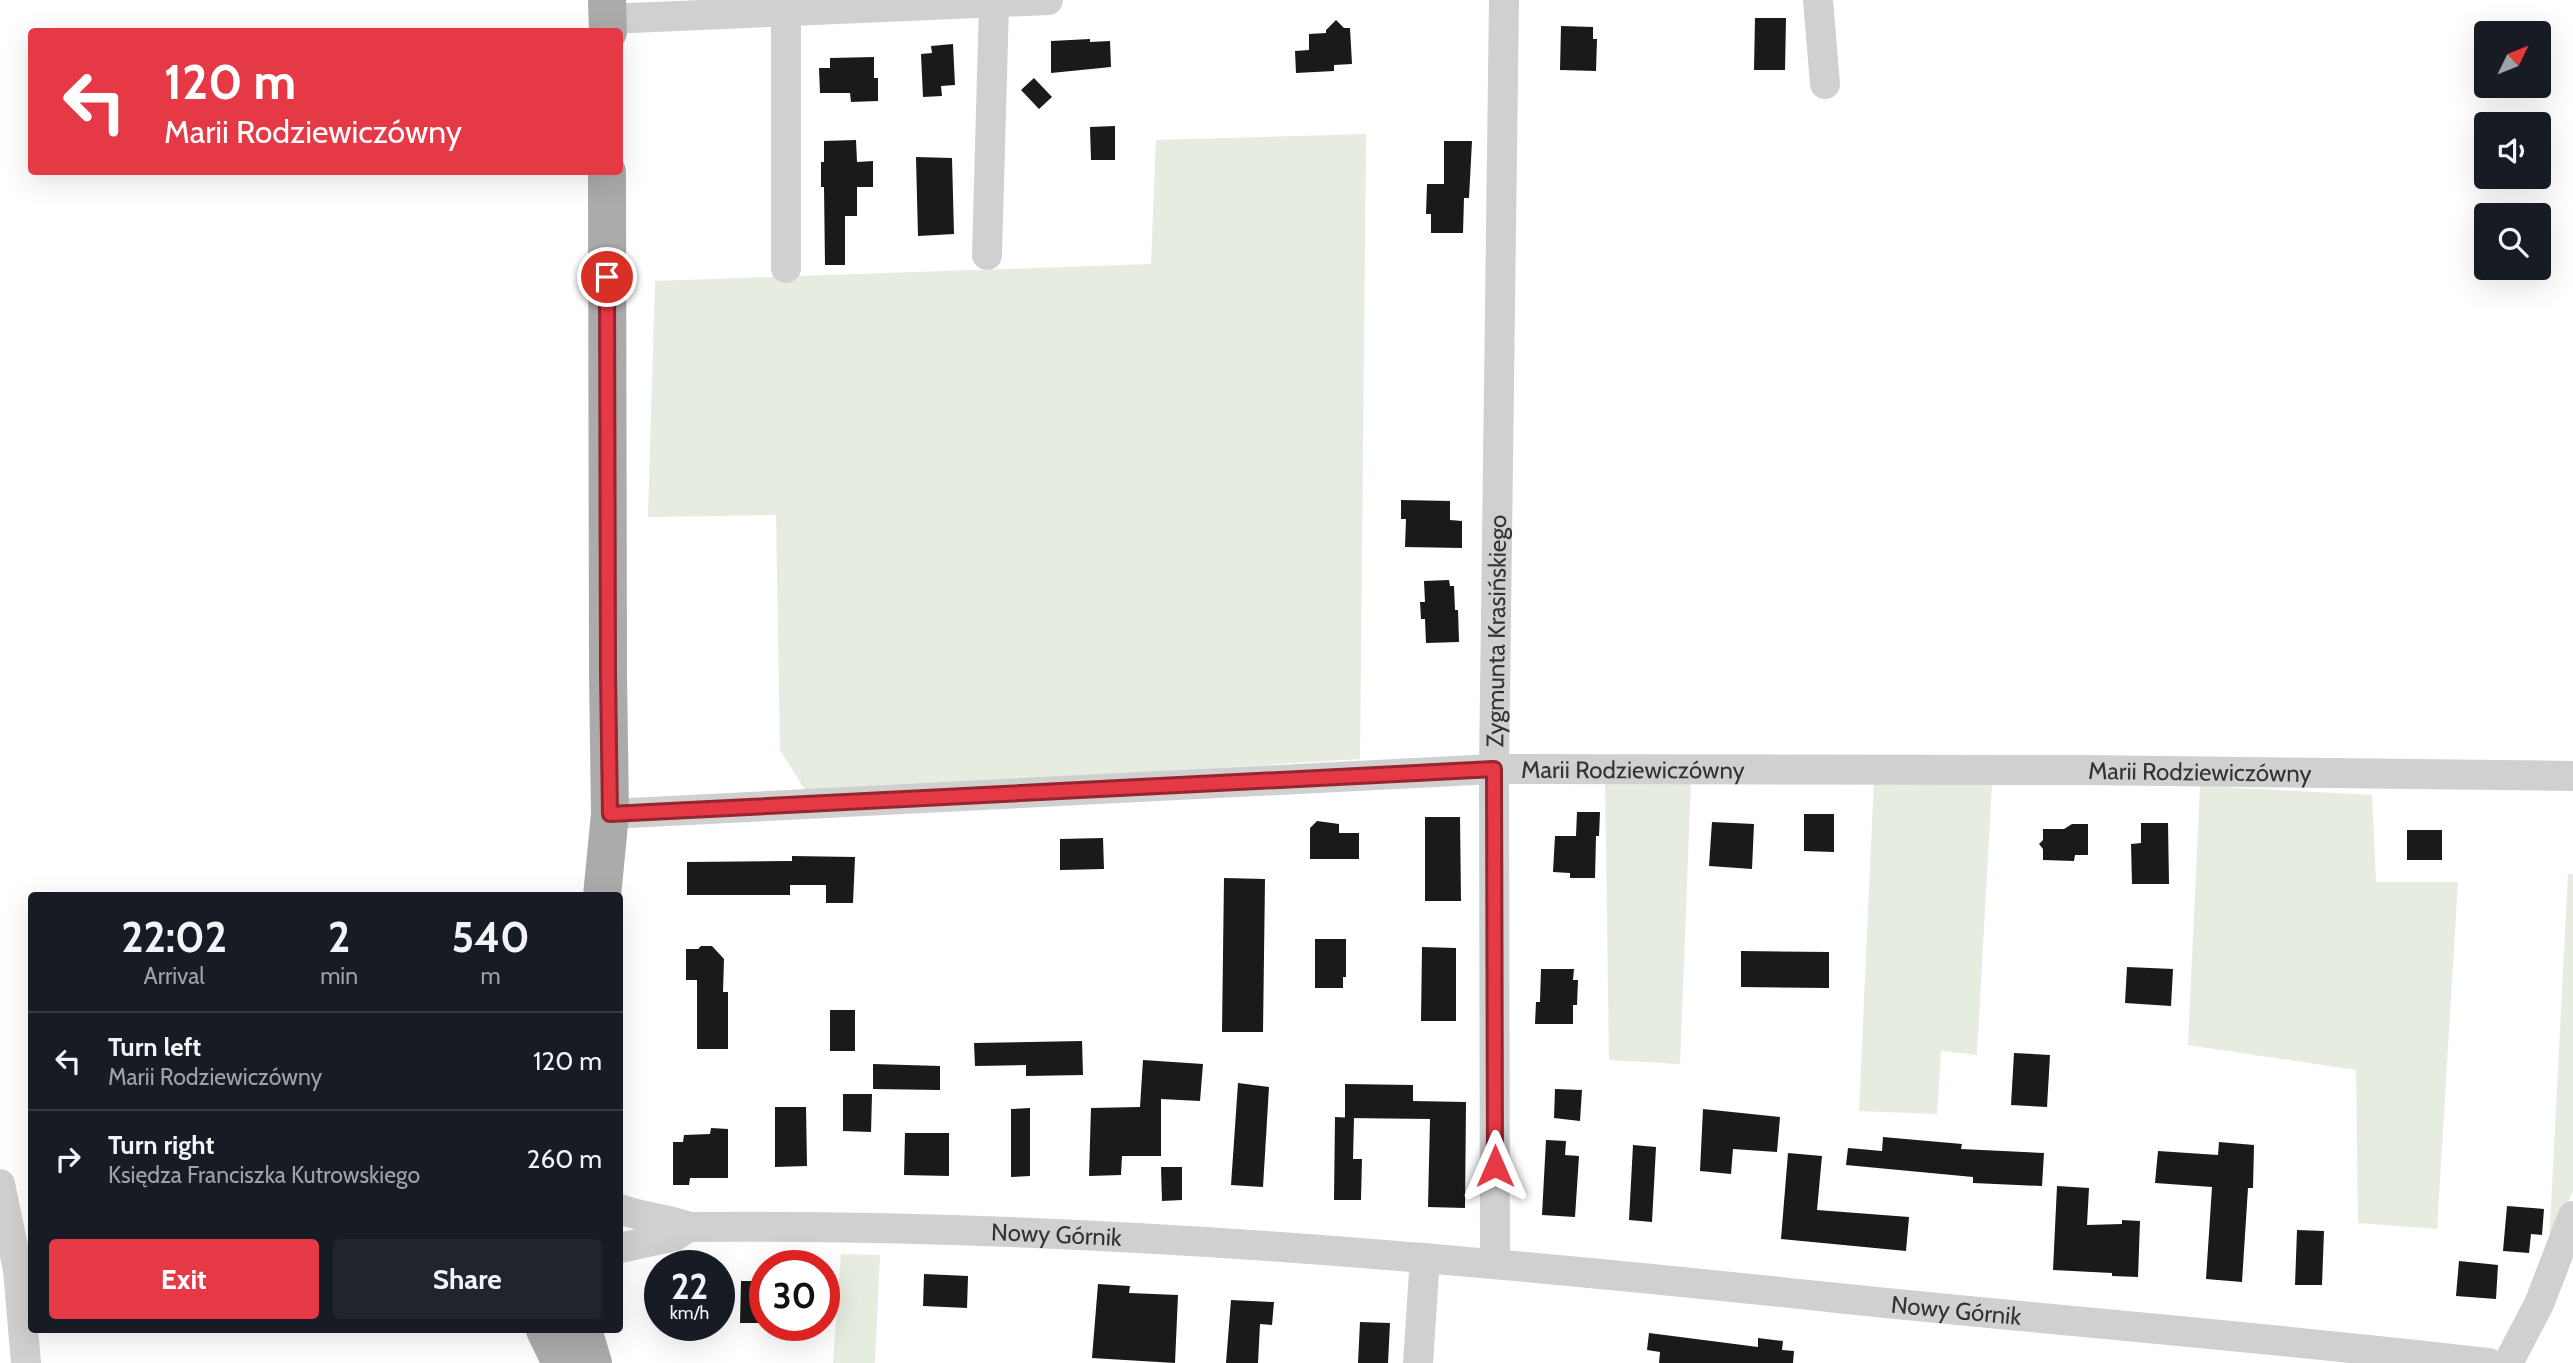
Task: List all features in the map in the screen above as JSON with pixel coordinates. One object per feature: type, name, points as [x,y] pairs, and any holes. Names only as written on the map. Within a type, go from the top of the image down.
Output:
[{"type":"main road","points":[[602,892],[610,814],[607,175]]},
{"type":"main road","points":[[546,1333],[561,1363]]},
{"type":"main road","points":[[584,1333],[593,1363]]},
{"type":"street","points":[[608,17],[786,13],[1048,0]]},
{"type":"street","name":"Zygmunta Krasińskiego","points":[[1495,1263],[1494,769],[1504,0]]},
{"type":"street","points":[[1818,0],[1825,84]]},
{"type":"street","points":[[987,256],[994,4]]},
{"type":"street","points":[[786,13],[786,268]]},
{"type":"street","name":"Marii Rodziewiczówny","points":[[610,814],[1494,769],[2082,770],[2573,776]]},
{"type":"street","points":[[0,1185],[18,1270],[17,1316],[26,1363]]},
{"type":"street","name":"Nowy Górnik","points":[[623,1210],[641,1217],[689,1227],[1085,1234],[1495,1263],[2488,1363]]},
{"type":"street","points":[[2508,1363],[2539,1304],[2573,1216]]},
{"type":"street","name":"Nowy Górnik","points":[[623,1247],[675,1236],[689,1227]]},
{"type":"street","points":[[1418,1363],[1425,1258]]},
{"type":"shaded area","points":[[1366,134],[1360,759],[807,793],[780,750],[776,515],[648,517],[655,281],[1151,264],[1156,140]]},
{"type":"shaded area","points":[[1605,780],[1691,780],[1680,1064],[1609,1060]]},
{"type":"shaded area","points":[[1874,780],[1992,783],[1977,1055],[1941,1051],[1937,1114],[1859,1111]]},
{"type":"shaded area","points":[[2200,786],[2372,795],[2376,882],[2458,882],[2437,1229],[2358,1223],[2356,1070],[2188,1045]]},
{"type":"shaded area","points":[[2568,874],[2573,874],[2573,1191],[2549,1245]]},
{"type":"shaded area","points":[[841,1254],[880,1255],[875,1363],[833,1363],[835,1341],[840,1341]]},
{"type":"building","points":[[1755,18],[1786,18],[1785,70],[1754,70]]},
{"type":"building","points":[[1336,20],[1344,28],[1350,28],[1352,64],[1334,65],[1334,71],[1296,73],[1295,51],[1309,50],[1309,34],[1326,33]]},
{"type":"building","points":[[1561,26],[1593,27],[1593,39],[1597,39],[1596,71],[1560,70]]},
{"type":"building","points":[[1090,39],[1090,42],[1110,41],[1111,67],[1051,73],[1051,41]]},
{"type":"building","points":[[953,44],[955,85],[941,86],[942,96],[923,97],[921,54],[932,53],[931,46]]},
{"type":"building","points":[[874,57],[878,101],[851,102],[850,93],[820,93],[819,68],[830,68],[830,58]]},
{"type":"building","points":[[1034,78],[1052,97],[1039,109],[1021,90]]},
{"type":"building","points":[[1115,126],[1115,160],[1091,160],[1090,127]]},
{"type":"building","points":[[856,140],[857,162],[873,161],[873,187],[857,187],[857,216],[845,216],[845,265],[825,265],[824,187],[821,187],[824,141]]},
{"type":"building","points":[[1444,141],[1472,141],[1469,198],[1464,198],[1463,233],[1431,233],[1431,214],[1426,214],[1427,184],[1444,184]]},
{"type":"building","points":[[916,157],[952,158],[954,234],[918,236]]},
{"type":"building","points":[[1401,500],[1450,501],[1450,520],[1462,521],[1462,548],[1405,547],[1406,519],[1401,519]]},
{"type":"building","points":[[1449,580],[1450,586],[1454,586],[1455,610],[1458,610],[1459,642],[1426,643],[1425,619],[1421,619],[1420,602],[1425,602],[1424,581]]},
{"type":"building","points":[[1577,812],[1600,812],[1599,836],[1596,836],[1595,878],[1570,878],[1570,873],[1553,872],[1555,836],[1576,836]]},
{"type":"building","points":[[1804,814],[1834,814],[1834,852],[1804,851]]},
{"type":"building","points":[[1425,817],[1460,817],[1461,901],[1425,901]]},
{"type":"building","points":[[1317,821],[1339,824],[1339,833],[1359,833],[1359,859],[1310,859],[1310,828]]},
{"type":"building","points":[[1712,822],[1754,824],[1752,869],[1709,866]]},
{"type":"building","points":[[2141,823],[2168,823],[2169,884],[2132,884],[2131,844],[2141,843]]},
{"type":"building","points":[[2072,824],[2088,824],[2088,855],[2075,855],[2074,861],[2043,860],[2043,849],[2039,844],[2043,840],[2043,829],[2064,829]]},
{"type":"building","points":[[2407,830],[2442,830],[2442,860],[2407,860]]},
{"type":"building","points":[[1103,838],[1104,869],[1060,870],[1060,839]]},
{"type":"building","points":[[792,856],[855,857],[853,903],[826,903],[826,885],[790,885],[790,895],[687,895],[687,862],[792,861]]},
{"type":"building","points":[[1224,878],[1265,879],[1263,1032],[1222,1032]]},
{"type":"building","points":[[1315,939],[1346,939],[1346,977],[1343,977],[1343,988],[1315,988]]},
{"type":"building","points":[[701,946],[712,946],[724,959],[723,992],[728,992],[728,1049],[697,1049],[697,980],[686,980],[686,949],[698,949]]},
{"type":"building","points":[[1422,947],[1456,948],[1456,1021],[1421,1021]]},
{"type":"building","points":[[1741,951],[1829,952],[1829,988],[1741,987]]},
{"type":"building","points":[[2127,967],[2173,969],[2171,1006],[2125,1003]]},
{"type":"building","points":[[1541,969],[1574,969],[1573,980],[1578,980],[1577,1005],[1573,1005],[1573,1024],[1535,1024],[1536,1002],[1540,1002]]},
{"type":"building","points":[[830,1010],[855,1010],[855,1051],[830,1051]]},
{"type":"building","points":[[1082,1041],[1083,1075],[1026,1076],[1026,1065],[975,1066],[974,1043]]},
{"type":"building","points":[[2014,1053],[2050,1055],[2047,1107],[2011,1105]]},
{"type":"building","points":[[1143,1060],[1203,1064],[1200,1101],[1161,1099],[1161,1156],[1122,1156],[1121,1175],[1089,1176],[1091,1108],[1140,1107]]},
{"type":"building","points":[[873,1064],[940,1066],[940,1090],[873,1089]]},
{"type":"building","points":[[1238,1083],[1269,1087],[1263,1187],[1231,1185]]},
{"type":"building","points":[[1345,1084],[1413,1085],[1413,1101],[1466,1102],[1465,1208],[1428,1207],[1430,1119],[1345,1118]]},
{"type":"building","points":[[1555,1089],[1582,1090],[1580,1121],[1554,1118]]},
{"type":"building","points":[[843,1094],[872,1094],[871,1132],[843,1131]]},
{"type":"building","points":[[775,1107],[806,1107],[807,1166],[775,1167]]},
{"type":"building","points":[[1030,1108],[1030,1176],[1011,1177],[1011,1109]]},
{"type":"building","points":[[1703,1109],[1780,1117],[1777,1152],[1733,1149],[1731,1174],[1700,1171]]},
{"type":"building","points":[[1335,1117],[1354,1118],[1353,1159],[1362,1159],[1361,1200],[1334,1200]]},
{"type":"building","points":[[711,1128],[728,1129],[728,1178],[690,1178],[689,1185],[673,1185],[673,1142],[683,1142],[684,1135],[710,1134]]},
{"type":"building","points":[[905,1133],[949,1133],[949,1176],[904,1175]]},
{"type":"building","points":[[1883,1137],[1962,1144],[1961,1149],[2044,1153],[2042,1186],[1973,1183],[1973,1177],[1846,1165],[1848,1148],[1882,1151]]},
{"type":"building","points":[[1546,1140],[1566,1141],[1565,1155],[1579,1156],[1575,1217],[1542,1215]]},
{"type":"building","points":[[2219,1142],[2254,1145],[2253,1188],[2248,1188],[2242,1282],[2206,1279],[2212,1187],[2155,1183],[2158,1151],[2218,1155]]},
{"type":"building","points":[[1633,1145],[1656,1147],[1652,1222],[1629,1220]]},
{"type":"building","points":[[1788,1153],[1822,1156],[1817,1210],[1909,1217],[1906,1251],[1781,1239]]},
{"type":"building","points":[[1161,1167],[1182,1167],[1182,1200],[1162,1201]]},
{"type":"building","points":[[2057,1186],[2089,1188],[2087,1225],[2122,1224],[2122,1220],[2140,1221],[2138,1277],[2053,1270]]},
{"type":"building","points":[[2507,1206],[2544,1209],[2542,1235],[2531,1234],[2529,1253],[2503,1251]]},
{"type":"building","points":[[2297,1230],[2324,1231],[2322,1285],[2295,1285]]},
{"type":"building","points":[[2459,1261],[2498,1265],[2496,1299],[2456,1296]]},
{"type":"building","points":[[924,1274],[968,1276],[967,1308],[923,1306]]},
{"type":"building","points":[[741,1281],[749,1281],[749,1323],[740,1323]]},
{"type":"building","points":[[1098,1284],[1130,1286],[1129,1293],[1178,1295],[1175,1363],[1092,1358]]},
{"type":"building","points":[[1231,1300],[1274,1302],[1272,1325],[1260,1324],[1258,1363],[1226,1363]]},
{"type":"building","points":[[1360,1322],[1390,1323],[1388,1363],[1358,1363]]},
{"type":"building","points":[[1649,1333],[1758,1347],[1758,1338],[1783,1341],[1782,1350],[1794,1351],[1793,1363],[1659,1363],[1660,1352],[1647,1350]]},
{"type":"route","points":[[607,277],[610,814],[1494,769],[1495,1166]]}]
